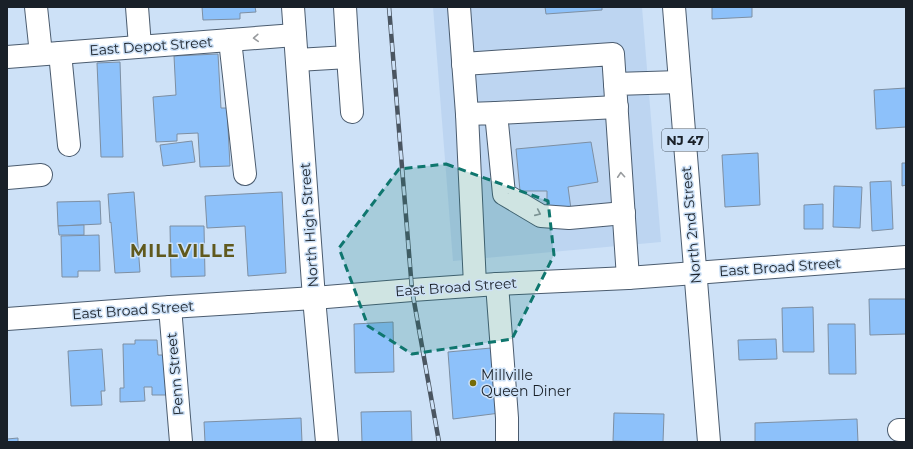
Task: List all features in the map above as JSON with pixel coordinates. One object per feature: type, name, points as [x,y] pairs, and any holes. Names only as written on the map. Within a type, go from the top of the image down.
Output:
[{"type":"street","points":[[36,7],[51,53],[69,145]]},
{"type":"street","points":[[137,7],[140,46]]},
{"type":"street","name":"North High Street","points":[[293,7],[326,442]]},
{"type":"street","points":[[345,7],[352,112]]},
{"type":"street","points":[[459,7],[467,114],[475,285]]},
{"type":"street","name":"North 2nd Street","points":[[674,7],[709,442]]},
{"type":"street","name":"East Depot Street","points":[[7,56],[295,35]]},
{"type":"street","points":[[230,40],[245,174]]},
{"type":"street","points":[[464,64],[613,54],[628,278]]},
{"type":"street","points":[[297,60],[348,57]]},
{"type":"street","points":[[615,84],[680,82]]},
{"type":"street","points":[[467,114],[617,107]]},
{"type":"street","points":[[496,113],[504,194],[541,216],[569,218],[624,213]]},
{"type":"street","points":[[7,178],[41,175]]},
{"type":"street","name":"East Broad Street","points":[[7,319],[314,298],[475,285],[628,278],[906,257]]},
{"type":"street","points":[[496,284],[506,410],[507,442]]},
{"type":"street","name":"Penn Street","points":[[170,307],[181,442]]},
{"type":"highlighted area","points":[[446,164],[548,201],[554,255],[512,339],[412,354],[368,326],[339,248],[399,169]]},
{"type":"shaded area","points":[[433,7],[642,7],[661,242],[453,261]]},
{"type":"building","points":[[202,7],[255,7],[256,12],[240,13],[240,19],[203,20]]},
{"type":"building","points":[[545,7],[602,7],[602,10],[546,14]]},
{"type":"building","points":[[712,7],[752,7],[752,17],[712,19]]},
{"type":"building","points":[[218,54],[221,108],[227,108],[230,166],[200,167],[198,133],[177,134],[177,141],[156,142],[153,97],[176,95],[174,56]]},
{"type":"building","points":[[120,62],[123,157],[101,157],[97,63]]},
{"type":"building","points":[[906,88],[906,127],[876,129],[874,90]]},
{"type":"building","points":[[192,141],[195,162],[163,166],[160,145]]},
{"type":"building","points":[[591,142],[598,182],[568,187],[571,209],[547,212],[547,191],[520,191],[516,149]]},
{"type":"building","points":[[758,153],[760,205],[725,207],[722,155]]},
{"type":"building","points":[[902,163],[906,163],[906,185],[902,186]]},
{"type":"building","points":[[891,181],[893,229],[872,231],[870,182]]},
{"type":"building","points":[[834,186],[862,187],[860,228],[833,227]]},
{"type":"building","points":[[134,192],[140,272],[115,273],[108,194]]},
{"type":"building","points":[[282,192],[286,273],[248,276],[245,226],[207,228],[205,196]]},
{"type":"building","points":[[100,201],[101,224],[58,226],[57,202]]},
{"type":"building","points":[[823,204],[823,229],[804,229],[804,205]]},
{"type":"building","points":[[84,225],[84,235],[59,235],[58,226]]},
{"type":"building","points":[[170,226],[204,226],[205,276],[171,277]]},
{"type":"building","points":[[99,235],[100,271],[78,271],[78,277],[62,277],[61,236]]},
{"type":"building","points":[[869,299],[906,299],[906,334],[870,335]]},
{"type":"building","points":[[813,307],[814,352],[783,352],[782,308]]},
{"type":"building","points":[[393,322],[394,372],[355,373],[354,324]]},
{"type":"building","points":[[828,324],[855,324],[856,374],[829,374]]},
{"type":"building","points":[[776,339],[777,359],[739,360],[738,340]]},
{"type":"building","points":[[135,340],[157,340],[158,355],[164,355],[166,395],[152,395],[152,387],[144,387],[145,401],[120,402],[120,388],[124,388],[123,344],[135,344]]},
{"type":"building","name":"Millville Queen Diner","points":[[491,348],[500,413],[453,419],[448,352]]},
{"type":"building","points":[[102,349],[105,391],[101,391],[102,405],[71,406],[68,351]]},
{"type":"building","points":[[411,411],[412,442],[362,442],[361,412]]},
{"type":"building","points":[[614,413],[664,414],[663,442],[613,441]]},
{"type":"building","points":[[301,418],[302,442],[205,442],[204,422]]},
{"type":"building","points":[[857,419],[858,442],[755,442],[755,423]]},
{"type":"building","points":[[18,438],[18,442],[7,442],[7,439]]},
{"type":"railway","points":[[389,7],[412,290],[439,442]]},
{"type":"place","name":"Millville Queen Diner","points":[[473,383]]},
{"type":"district","name":"MILLVILLE","points":[[183,251]]}]
